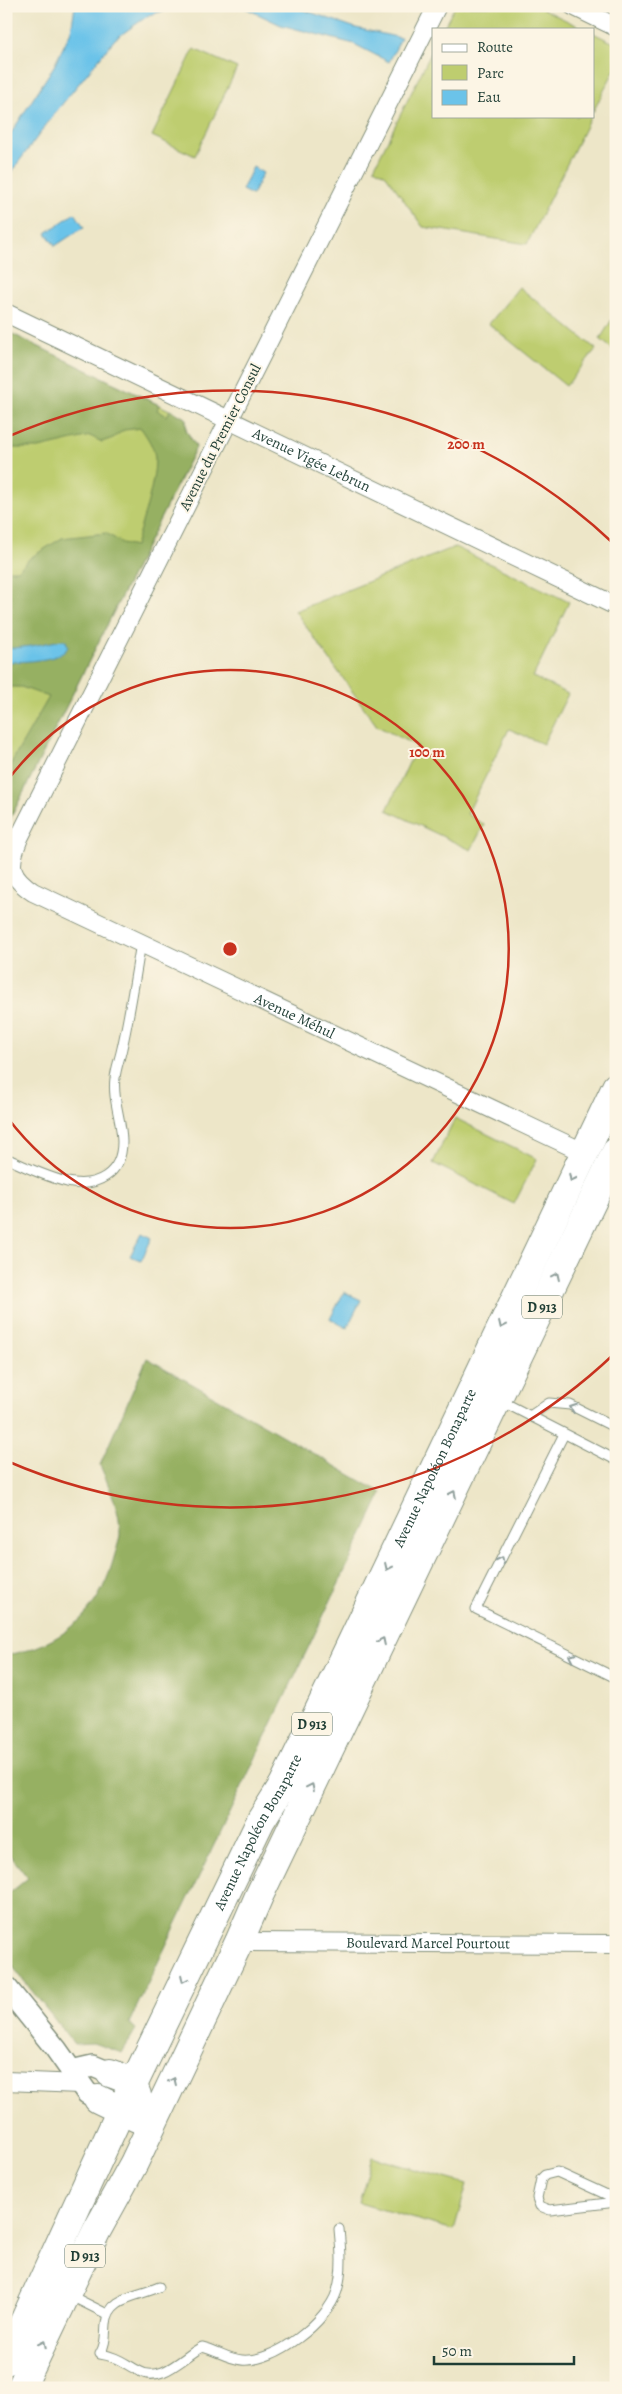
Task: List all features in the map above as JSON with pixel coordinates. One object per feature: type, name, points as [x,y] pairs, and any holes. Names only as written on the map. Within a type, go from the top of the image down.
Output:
[{"type":"main road","name":"Avenue Napoléon Bonaparte","points":[[122,2079],[202,1942],[261,1820],[283,1785],[616,1087]]},
{"type":"main road","name":"Avenue Napoléon Bonaparte","points":[[6,2360],[110,2101],[239,1942],[259,1896],[616,1152]]},
{"type":"main road","name":"D 913","points":[[239,1942],[233,1932],[231,1921],[284,1807],[283,1785]]},
{"type":"main road","points":[[202,1942],[239,1942]]},
{"type":"main road","points":[[110,2101],[138,2106],[122,2079]]},
{"type":"main road","name":"Avenue Napoléon Bonaparte","points":[[22,2388],[96,2232],[110,2101]]},
{"type":"street","name":"Avenue du Premier Consul","points":[[12,870],[12,855],[19,838],[437,6]]},
{"type":"street","points":[[573,6],[616,27]]},
{"type":"street","name":"Avenue Vigée Lebrun","points":[[6,313],[616,606]]},
{"type":"street","name":"Avenue Méhul","points":[[12,870],[19,882],[33,892],[585,1153]]},
{"type":"street","name":"Boulevard Marcel Pourtout","points":[[239,1942],[616,1944]]},
{"type":"street","points":[[6,1987],[110,2101]]},
{"type":"street","points":[[110,2101],[93,2066],[122,2079]]},
{"type":"street","points":[[6,2081],[110,2101]]},
{"type":"lane","points":[[6,1158],[67,1182],[86,1182],[105,1177],[116,1169],[122,1156],[122,1140],[120,1116],[115,1100],[115,1078],[141,943]]},
{"type":"lane","points":[[498,1400],[616,1460]]},
{"type":"lane","points":[[530,1416],[549,1403],[570,1405],[616,1428]]},
{"type":"lane","points":[[564,1434],[476,1610],[616,1678]]},
{"type":"lane","points":[[556,2172],[616,2201],[550,2210],[540,2206],[537,2198],[541,2179],[545,2175],[556,2172]]},
{"type":"lane","points":[[159,2287],[114,2303],[107,2314],[105,2345],[100,2354],[119,2358],[144,2373],[164,2371],[202,2348],[243,2360],[272,2355],[294,2343],[333,2302],[338,2290],[340,2269],[339,2229]]},
{"type":"lane","points":[[68,2294],[107,2314]]},
{"type":"green space","points":[[455,6],[537,6],[582,28],[444,28]]},
{"type":"green space","points":[[594,33],[616,44],[616,67],[594,110]]},
{"type":"green space","points":[[194,49],[237,68],[195,156],[152,136]]},
{"type":"green space","points":[[432,51],[432,118],[590,118],[527,244],[423,227],[386,175],[374,168]]},
{"type":"green space","points":[[519,287],[596,349],[566,386],[489,324]]},
{"type":"green space","points":[[616,313],[616,352],[600,339]]},
{"type":"green space","points":[[6,331],[186,418],[186,430],[196,447],[6,827]]},
{"type":"green space","points":[[6,331],[159,405],[157,410],[167,416],[170,410],[186,418],[186,430],[196,447],[6,827],[6,767],[10,765],[49,697],[21,687],[6,687],[6,570],[18,570],[30,558],[62,538],[106,533],[122,543],[135,546],[151,491],[155,455],[141,428],[124,430],[113,438],[102,442],[90,436],[39,448],[6,448]]},
{"type":"green space","points":[[455,547],[569,602],[533,677],[568,694],[543,744],[509,729],[467,814],[484,825],[471,850],[387,810],[417,746],[377,726],[295,611]]},
{"type":"green space","points":[[455,1118],[537,1159],[514,1204],[433,1163]]},
{"type":"green space","points":[[147,1358],[382,1493],[129,2023],[136,2029],[122,2053],[93,2043],[74,2044],[6,1958],[6,1896],[28,1878],[6,1850],[6,1660],[8,1655],[45,1643],[61,1635],[75,1624],[98,1597],[106,1580],[119,1541],[120,1526],[114,1499],[100,1465]]},
{"type":"green space","points":[[372,2157],[467,2184],[454,2230],[359,2203]]},
{"type":"water","points":[[75,6],[181,6],[149,15],[115,39],[55,113],[6,179],[6,141],[54,66],[71,31]]},
{"type":"water","points":[[241,6],[292,6],[356,28],[401,38],[389,62],[354,44],[281,25]]},
{"type":"water","points":[[253,167],[263,173],[252,195],[242,190]]},
{"type":"water","points":[[75,213],[84,227],[55,246],[46,233]]},
{"type":"water","points":[[62,640],[66,641],[68,646],[59,655],[42,660],[6,662],[6,649]]},
{"type":"water","points":[[142,1233],[152,1238],[141,1261],[130,1256]]},
{"type":"water","points":[[344,1292],[361,1300],[347,1328],[330,1319]]}]
